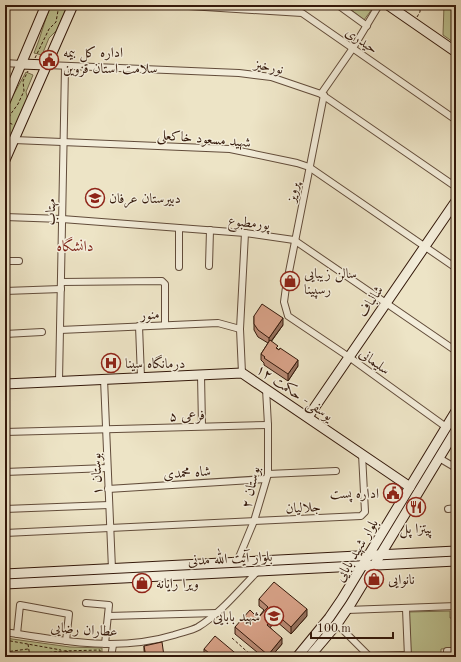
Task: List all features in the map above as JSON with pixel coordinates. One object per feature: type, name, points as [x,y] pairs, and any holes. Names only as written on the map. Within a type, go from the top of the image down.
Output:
[{"type":"street","points":[[5,102],[46,5]]},
{"type":"street","points":[[5,160],[73,5]]},
{"type":"street","name":"حیدری","points":[[173,5],[302,13],[456,120]]},
{"type":"street","points":[[338,5],[367,26]]},
{"type":"street","name":"پرویز","points":[[288,316],[284,302],[294,240],[322,94],[354,48],[379,5]]},
{"type":"street","points":[[388,5],[456,52]]},
{"type":"street","points":[[5,63],[47,66]]},
{"type":"street","name":"نورخیز","points":[[47,66],[239,73],[271,77],[322,94],[456,187]]},
{"type":"street","name":"مهتاب","points":[[59,381],[65,67]]},
{"type":"street","name":"شهید مسعود خاکعلی","points":[[14,140],[230,149],[297,163],[309,167],[456,268]]},
{"type":"street","name":"شالباف","points":[[308,417],[456,201]]},
{"type":"street","name":"پورمطبوع","points":[[5,217],[62,219],[210,230],[294,240],[387,302],[456,351]]},
{"type":"street","points":[[180,228],[180,267]]},
{"type":"street","points":[[209,266],[210,230]]},
{"type":"street","points":[[242,373],[240,329],[245,233]]},
{"type":"street","points":[[5,261],[19,261]]},
{"type":"street","points":[[61,282],[162,281],[165,284],[165,325]]},
{"type":"street","points":[[5,291],[61,289]]},
{"type":"street","name":"سلیمانی","points":[[288,316],[446,427]]},
{"type":"street","name":"منور","points":[[60,330],[218,323],[240,329]]},
{"type":"street","points":[[139,326],[141,377]]},
{"type":"street","points":[[5,334],[42,332]]},
{"type":"street","name":"یوسفی- حکمت ۱۲","points":[[5,384],[242,373],[410,487]]},
{"type":"street","points":[[201,375],[202,426]]},
{"type":"street","name":"بوستان ۱","points":[[104,379],[112,569]]},
{"type":"street","name":"بوستان ۲","points":[[237,562],[254,521],[267,476],[268,424],[266,389]]},
{"type":"street","name":"بلوار شهید بابایی","points":[[296,657],[330,618],[456,411]]},
{"type":"street","name":"فرعی ۵","points":[[5,432],[268,424]]},
{"type":"street","name":"بلوار شهید بابایی","points":[[309,657],[347,610],[456,430]]},
{"type":"street","name":"جلالیان","points":[[254,521],[361,516],[364,514],[362,454]]},
{"type":"street","points":[[439,458],[456,468]]},
{"type":"street","points":[[5,472],[108,468]]},
{"type":"street","name":"شاه محمدی","points":[[108,489],[336,471]]},
{"type":"street","points":[[5,509],[109,505]]},
{"type":"street","points":[[448,509],[456,508]]},
{"type":"street","points":[[5,533],[254,521]]},
{"type":"street","points":[[391,537],[400,554]]},
{"type":"street","points":[[243,550],[251,562]]},
{"type":"street","name":"بلوار آیت الله مدنی","points":[[5,574],[237,562],[332,562],[348,566],[363,566],[456,551]]},
{"type":"street","name":"بلوار آیت الله مدنی","points":[[5,584],[258,571],[379,555],[400,554],[414,558],[456,561]]},
{"type":"street","points":[[172,566],[172,575]]},
{"type":"street","points":[[348,566],[356,576]]},
{"type":"street","name":"عطاران رضایی","points":[[5,632],[66,641],[112,645],[161,639],[196,628],[217,613],[258,571]]},
{"type":"street","points":[[238,572],[244,576],[242,587]]},
{"type":"street","points":[[86,603],[109,605],[106,644]]},
{"type":"street","points":[[17,634],[20,605],[69,614],[66,641]]},
{"type":"street","points":[[347,610],[456,606]]},
{"type":"street","points":[[337,624],[369,656],[408,656],[406,609]]},
{"type":"street","points":[[108,616],[217,613]]},
{"type":"street","points":[[111,657],[112,645]]},
{"type":"street","points":[[447,654],[456,651]]},
{"type":"path","points":[[5,132],[10,115],[24,91],[23,81],[49,29],[56,22],[59,5]]},
{"type":"path","points":[[414,22],[420,12],[420,5]]},
{"type":"path","points":[[57,15],[61,17]]},
{"type":"path","points":[[5,121],[19,127]]},
{"type":"path","points":[[232,638],[253,657]]},
{"type":"path","points":[[5,640],[28,643],[92,657]]},
{"type":"path","points":[[28,643],[30,657]]},
{"type":"path","points":[[5,652],[28,649]]},
{"type":"path","points":[[9,657],[62,650],[100,650],[100,657]]},
{"type":"green space","points":[[51,5],[68,5],[57,30],[49,38],[42,55],[34,53],[46,17]]},
{"type":"green space","points":[[345,5],[375,5],[364,20]]},
{"type":"green space","points":[[444,5],[456,5],[456,44],[443,35]]},
{"type":"green space","points":[[26,72],[33,75],[26,92],[28,100],[5,151],[5,110]]},
{"type":"green space","points":[[450,611],[450,618],[454,618],[456,648],[441,649],[441,657],[411,657],[409,612]]},
{"type":"green space","points":[[5,638],[70,647],[102,648],[102,657],[86,657],[64,652],[5,657]]},
{"type":"building","points":[[262,304],[283,318],[269,338],[258,330],[254,324],[254,316]]},
{"type":"building","points":[[270,340],[278,346],[276,348],[279,350],[280,348],[298,360],[288,374],[264,358],[265,357],[261,354]]},
{"type":"building","points":[[274,582],[307,609],[291,627],[276,614],[267,625],[282,638],[268,655],[235,627],[250,610],[258,618],[268,607],[259,599]]},
{"type":"building","points":[[215,636],[240,657],[214,657],[204,649]]},
{"type":"building","points":[[162,642],[164,656],[146,657],[144,646]]},
{"type":"place","name":"اداره کل بیمه سلامت استان قزوین","points":[[49,60]]},
{"type":"place","name":"دبیرستان عرفان","points":[[95,198]]},
{"type":"place","name":"سالن زیبایی رسپینا","points":[[290,281]]},
{"type":"place","name":"درمانگاه سینا","points":[[111,363]]},
{"type":"place","name":"اداره پست","points":[[393,493]]},
{"type":"place","name":"پیتزا پل","points":[[416,507]]},
{"type":"place","name":"نانوایی","points":[[374,579]]},
{"type":"place","name":"ویرا رایانه","points":[[142,583]]},
{"type":"place","name":"شهید بابایی","points":[[274,616]]},
{"type":"district","name":"دانشگاه","points":[[75,246]]}]
